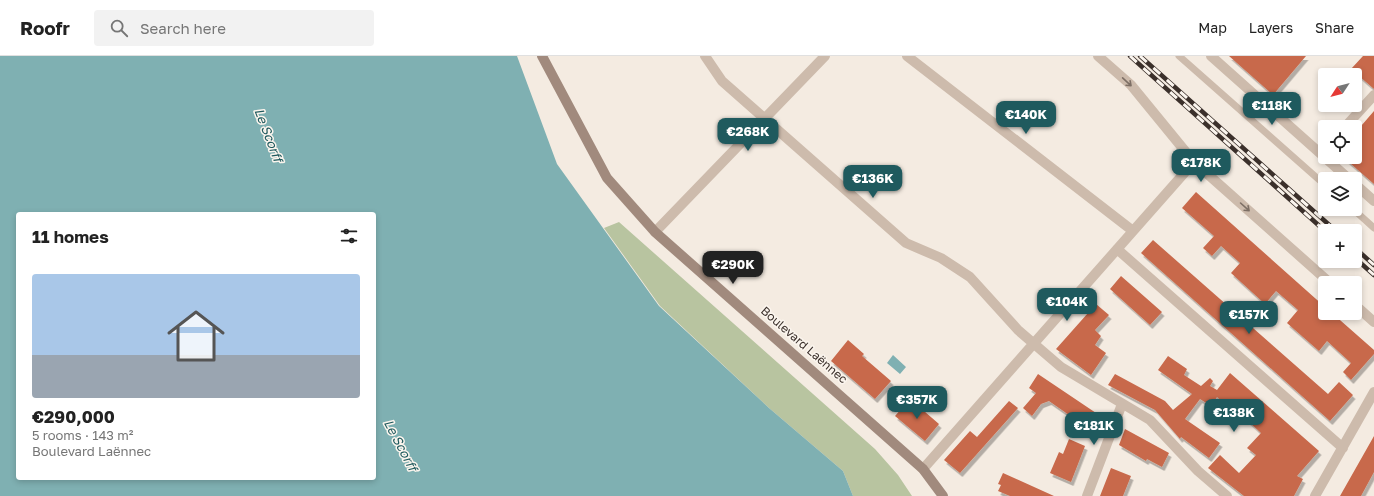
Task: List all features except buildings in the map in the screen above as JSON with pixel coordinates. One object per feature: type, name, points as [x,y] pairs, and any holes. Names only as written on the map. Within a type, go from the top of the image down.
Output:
[{"type":"main road","name":"Boulevard Laënnec","points":[[542,56],[607,178],[654,232],[923,469],[943,496]]},
{"type":"street","points":[[705,56],[722,81],[906,243],[941,258],[970,277],[1013,325],[1034,343],[1061,366],[1150,420],[1198,471],[1227,496]]},
{"type":"street","points":[[654,232],[825,56]]},
{"type":"street","points":[[906,56],[1133,231]]},
{"type":"street","points":[[1098,56],[1130,85],[1194,162],[1322,276]]},
{"type":"street","points":[[1212,56],[1318,148]]},
{"type":"street","points":[[1352,120],[1374,96]]},
{"type":"street","points":[[923,469],[1194,162]]},
{"type":"street","points":[[1335,164],[1342,172]]},
{"type":"street","points":[[1362,190],[1374,201]]},
{"type":"street","points":[[1117,249],[1342,448]]},
{"type":"street","points":[[1362,311],[1374,322]]},
{"type":"street","points":[[1315,496],[1374,392]]},
{"type":"street","points":[[1087,496],[1122,404]]},
{"type":"lane","points":[[1179,56],[1318,179]]},
{"type":"lane","points":[[1361,216],[1374,228]]},
{"type":"green space","points":[[619,222],[875,449],[898,475],[912,496],[853,496],[843,471],[769,408],[660,306],[604,228]]},
{"type":"water","name":"Le Scorff","points":[[0,56],[517,56],[557,164],[659,306],[769,408],[843,471],[853,496],[0,496]]},
{"type":"water","points":[[893,355],[906,367],[900,374],[887,363]]},
{"type":"railway","points":[[1130,56],[1318,225]]},
{"type":"railway","points":[[1140,56],[1328,224]]},
{"type":"railway","points":[[1362,254],[1374,265]]},
{"type":"railway","points":[[1362,264],[1374,275]]}]
